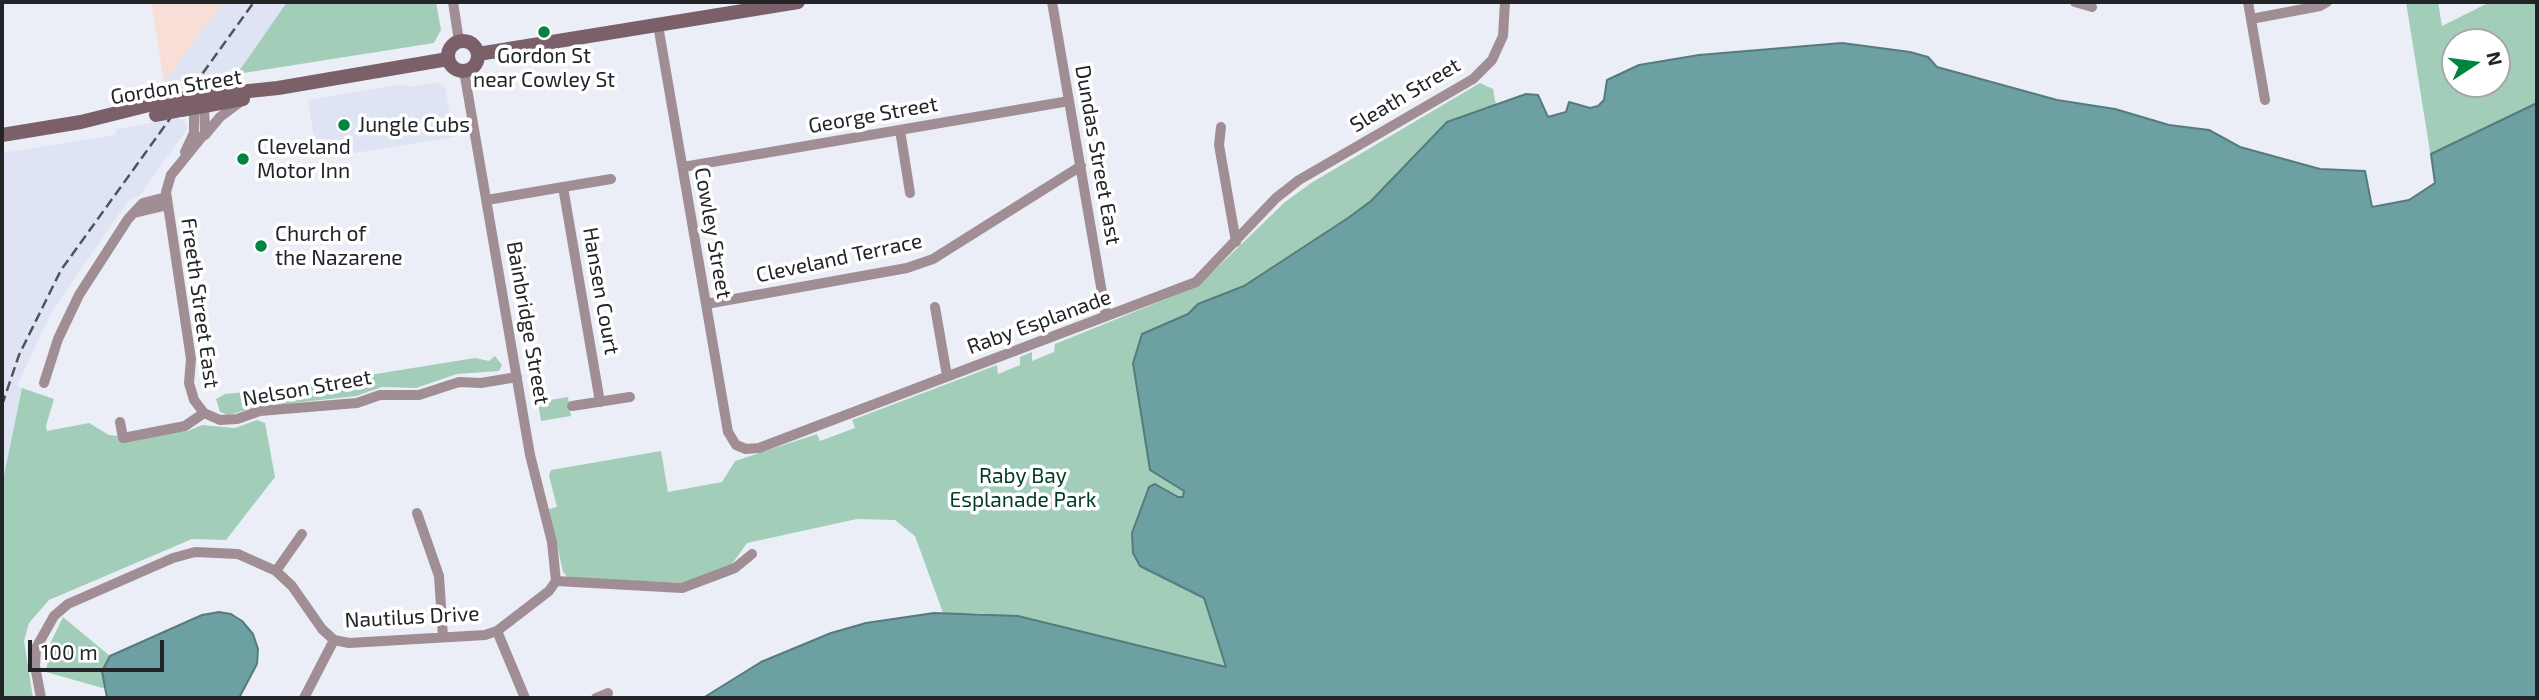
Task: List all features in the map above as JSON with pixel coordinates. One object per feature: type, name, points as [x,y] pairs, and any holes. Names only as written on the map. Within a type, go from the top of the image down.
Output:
[{"type":"street","points":[[453,2],[459,41]]},
{"type":"street","points":[[478,54],[798,2]]},
{"type":"street","name":"Dundas Street East","points":[[1052,2],[1106,316]]},
{"type":"street","name":"Sleath Street","points":[[1319,167],[1473,79],[1492,60],[1503,36],[1505,2]]},
{"type":"street","points":[[2075,2],[2092,6]]},
{"type":"street","points":[[2248,2],[2265,100]]},
{"type":"street","points":[[2251,19],[2320,6],[2327,2]]},
{"type":"street","name":"Cowley Street","points":[[658,25],[728,432],[736,445]]},
{"type":"street","points":[[459,41],[473,44],[478,54],[473,67],[464,71],[452,67],[448,59],[450,47],[459,41]]},
{"type":"street","name":"Gordon Street","points":[[2,135],[81,122],[156,115],[194,104],[448,59]]},
{"type":"street","name":"Bainbridge Street","points":[[464,71],[530,455],[552,542],[556,581]]},
{"type":"street","name":"Gordon Street","points":[[81,122],[165,102],[194,104],[250,97],[278,88]]},
{"type":"street","name":"Freeth Street East","points":[[204,413],[194,400],[189,383],[191,359],[167,201],[169,178],[182,159],[228,110],[250,97]]},
{"type":"street","name":"George Street","points":[[683,167],[1069,101]]},
{"type":"street","points":[[194,104],[207,125],[202,138]]},
{"type":"street","name":"Freeth Street East","points":[[182,159],[194,133],[194,104]]},
{"type":"street","points":[[1221,127],[1219,145],[1236,242]]},
{"type":"street","points":[[900,130],[910,193]]},
{"type":"street","name":"Cleveland Terrace","points":[[706,304],[907,268],[933,259],[1081,166]]},
{"type":"street","name":"Raby Esplanade","points":[[736,445],[746,449],[759,448],[1196,282],[1276,198],[1319,167]]},
{"type":"street","points":[[487,200],[611,179]]},
{"type":"street","name":"Hansen Court","points":[[563,187],[600,402]]},
{"type":"street","points":[[44,383],[58,339],[79,295],[131,216],[143,203],[167,201]]},
{"type":"street","points":[[935,307],[947,376]]},
{"type":"street","name":"Nelson Street","points":[[204,413],[220,420],[237,419],[260,411],[357,403],[380,395],[419,396],[459,382],[481,383],[517,377]]},
{"type":"street","points":[[572,406],[630,397]]},
{"type":"street","points":[[120,422],[123,438],[185,426],[204,413]]},
{"type":"street","points":[[417,513],[439,576],[443,637]]},
{"type":"street","points":[[276,571],[302,534]]},
{"type":"street","name":"Nautilus Drive","points":[[41,698],[35,666],[36,649],[44,629],[68,604],[173,558],[195,552],[238,554],[276,571],[292,586],[322,629],[334,640],[349,643],[497,631],[549,591],[556,581]]},
{"type":"street","points":[[556,581],[682,588],[735,568],[752,554]]},
{"type":"street","points":[[497,631],[525,698]]},
{"type":"street","points":[[304,698],[334,640]]},
{"type":"street","points":[[596,698],[608,693]]},
{"type":"shaded area","points":[[151,2],[224,2],[164,82]]},
{"type":"shaded area","points":[[224,2],[287,2],[237,74],[227,82],[171,94],[164,82]]},
{"type":"shaded area","points":[[437,82],[445,88],[454,137],[317,159],[308,100],[402,84],[412,87]]},
{"type":"shaded area","points":[[175,118],[183,120],[187,129],[140,195],[128,201],[51,313],[17,386],[22,388],[2,485],[2,153],[115,135],[117,129]]},
{"type":"green space","points":[[287,2],[436,2],[441,30],[434,43],[237,74]]},
{"type":"green space","points":[[2406,2],[2438,2],[2442,26],[2490,2],[2537,2],[2537,270],[1699,55],[1842,43],[1910,52],[1928,57],[1937,67],[1974,79],[2057,100],[2115,109],[2169,125],[2209,130],[2240,147],[2320,169],[2365,171],[2372,207],[2409,200],[2435,183]]},
{"type":"green space","name":"Raby Bay Esplanade Park","points":[[1480,83],[1493,89],[1496,105],[1515,98],[1184,491],[1183,497],[1177,497],[1155,485],[1145,496],[1132,533],[1204,598],[1226,667],[1081,631],[982,613],[943,613],[915,536],[895,520],[857,519],[747,543],[732,564],[685,583],[568,578],[563,572],[549,509],[557,507],[549,476],[551,470],[661,451],[668,492],[722,482],[735,461],[817,434],[820,441],[855,428],[852,420],[997,365],[998,374],[1020,365],[1020,357],[1032,352],[1032,361],[1054,352],[1055,344],[1198,286],[1285,202],[1311,183]]},
{"type":"green space","points":[[495,356],[502,365],[499,371],[457,374],[416,388],[382,387],[356,396],[258,407],[228,415],[220,412],[216,399],[225,394],[295,387],[475,358],[489,361]]},
{"type":"green space","points":[[22,388],[54,399],[47,431],[89,423],[109,435],[118,436],[188,431],[202,425],[235,428],[257,420],[265,423],[275,477],[226,540],[192,539],[49,600],[29,623],[24,641],[33,698],[4,698],[2,485]]},
{"type":"green space","points":[[568,397],[571,416],[541,421],[538,402]]},
{"type":"green space","points":[[63,617],[110,656],[102,671],[106,689],[46,672],[51,642]]},
{"type":"water","points":[[1842,43],[1910,52],[1928,57],[1937,67],[2057,100],[2115,109],[2169,125],[2209,130],[2240,147],[2320,169],[2365,171],[2372,207],[2409,200],[2435,183],[2431,154],[2537,103],[2537,698],[703,698],[761,662],[831,633],[866,623],[934,613],[1018,616],[1226,667],[1204,598],[1140,566],[1133,553],[1132,533],[1149,487],[1155,484],[1178,497],[1183,497],[1184,491],[1150,470],[1133,363],[1142,334],[1188,314],[1198,304],[1244,286],[1348,218],[1371,201],[1447,122],[1526,94],[1538,95],[1548,117],[1566,112],[1569,102],[1590,108],[1598,106],[1604,100],[1607,80],[1639,65],[1699,55]]},
{"type":"water","points":[[219,612],[231,614],[242,621],[253,634],[258,649],[257,664],[239,698],[107,698],[102,671],[110,656],[202,615]]},
{"type":"railway","points":[[2,405],[19,355],[61,270],[254,2]]},
{"type":"place","name":"Gordon St near Cowley St","points":[[544,32]]},
{"type":"place","name":"Jungle Cubs","points":[[344,125]]},
{"type":"place","name":"Cleveland Motor Inn","points":[[243,159]]},
{"type":"place","name":"Church of the Nazarene","points":[[261,246]]}]
